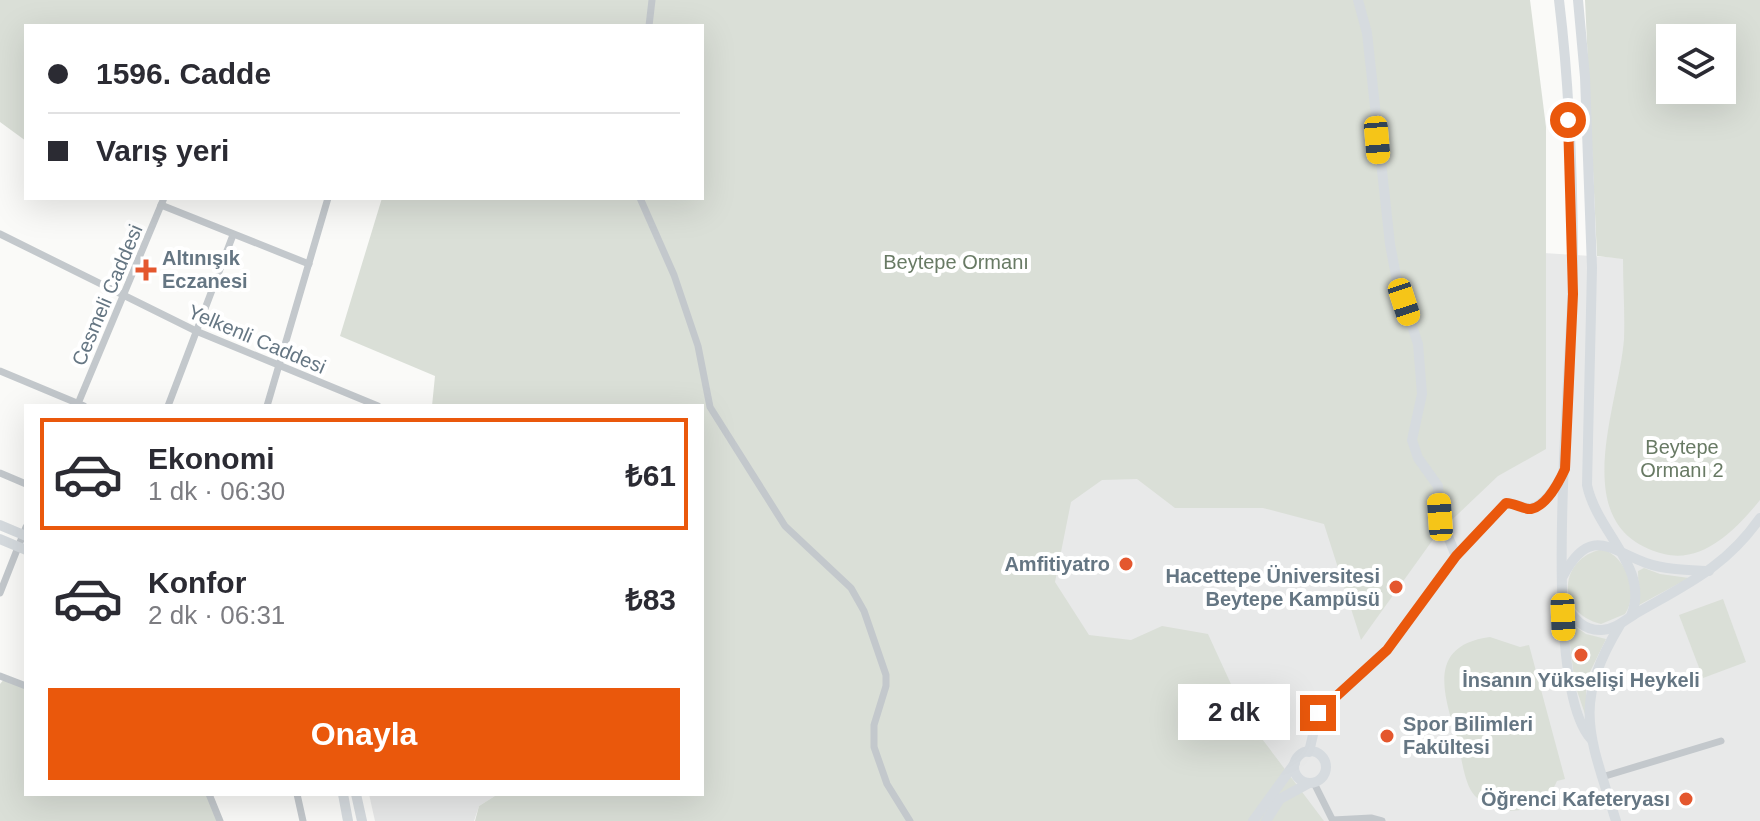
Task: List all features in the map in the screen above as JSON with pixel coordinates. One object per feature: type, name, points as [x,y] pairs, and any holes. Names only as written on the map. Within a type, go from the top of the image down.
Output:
[{"type":"main road","points":[[1358,0],[1367,33],[1390,244],[1397,281],[1418,344],[1422,394],[1414,415],[1412,440],[1418,458],[1438,486],[1440,517],[1456,556]]},
{"type":"main road","points":[[1559,0],[1566,78],[1573,268],[1562,577],[1566,660],[1574,705],[1591,739],[1616,821]]},
{"type":"main road","points":[[1578,0],[1585,77],[1592,254],[1587,485],[1590,502],[1615,546],[1625,556],[1634,580],[1636,598],[1631,616]]},
{"type":"main road","points":[[1253,821],[1295,763],[1309,752],[1318,713],[1387,650],[1456,556],[1506,503],[1527,509],[1538,505],[1557,486],[1565,469]]},
{"type":"main road","points":[[1562,597],[1572,616],[1585,626],[1605,630],[1620,625],[1631,616],[1677,594],[1709,571],[1736,548],[1760,518]]},
{"type":"main road","points":[[0,525],[24,532]]},
{"type":"main road","points":[[0,539],[22,548]]},
{"type":"main road","points":[[1562,577],[1574,559],[1585,550],[1615,546],[1654,565],[1709,571]]},
{"type":"main road","points":[[1591,739],[1588,703],[1593,676],[1620,625]]},
{"type":"main road","points":[[1266,821],[1280,799],[1323,777],[1326,767],[1319,754],[1309,752]]},
{"type":"main road","points":[[1295,763],[1297,775],[1312,783]]},
{"type":"main road","points":[[343,796],[348,821]]},
{"type":"main road","points":[[356,796],[362,821]]},
{"type":"street","points":[[649,24],[652,0]]},
{"type":"street","points":[[268,404],[327,200]]},
{"type":"street","points":[[641,200],[686,308],[710,407],[785,526],[851,588],[864,611],[886,675],[886,686],[874,725],[878,766],[910,821]]},
{"type":"street","points":[[163,201],[233,235],[309,264]]},
{"type":"street","name":"Cesmeli Caddesi","points":[[80,404],[163,201]]},
{"type":"street","name":"Yelkenli Caddesi","points":[[0,234],[196,331],[373,404]]},
{"type":"street","points":[[169,404],[233,235]]},
{"type":"street","points":[[1,375],[77,404]]},
{"type":"street","points":[[346,404],[348,394]]},
{"type":"street","points":[[0,473],[24,483]]},
{"type":"street","points":[[0,593],[4,576],[22,548]]},
{"type":"street","points":[[2,680],[24,686]]},
{"type":"street","points":[[1602,777],[1721,741]]},
{"type":"street","points":[[1312,783],[1333,820],[1371,818],[1382,821]]},
{"type":"street","points":[[210,796],[220,821]]},
{"type":"street","points":[[297,796],[303,821]]},
{"type":"shaded area","name":"Hacettepe Üniversitesi Beytepe Kampüsü","points":[[1468,248],[1760,267],[1760,821],[1204,821],[1035,643],[1065,335]]},
{"type":"shaded area","points":[[369,796],[495,796],[479,806],[474,821],[375,821]]},
{"type":"green space","name":"Beytepe Ormanı","points":[[0,0],[1530,0],[1546,127],[1546,449],[1498,476],[1437,534],[1361,640],[1324,524],[1263,508],[1175,508],[1137,479],[1102,480],[1071,502],[1055,582],[1089,635],[1131,640],[1162,626],[1208,634],[1247,719],[1324,821],[475,821],[479,806],[495,796],[704,796],[704,404],[432,404],[435,376],[340,336],[381,200],[704,200],[704,24],[24,24],[24,140],[0,122]]},
{"type":"green space","name":"Beytepe Ormanı 2","points":[[1585,0],[1760,0],[1760,500],[1731,532],[1693,554],[1664,554],[1633,540],[1615,519],[1606,493],[1608,430],[1624,339],[1623,259],[1597,256]]},
{"type":"green space","points":[[1603,549],[1624,567],[1631,595],[1625,614],[1601,624],[1586,618],[1576,609],[1568,586],[1570,574],[1577,563],[1588,554]]},
{"type":"green space","points":[[1644,568],[1689,578],[1639,605],[1638,571]]},
{"type":"green space","points":[[1723,599],[1746,662],[1703,678],[1679,615]]},
{"type":"green space","points":[[1567,621],[1586,634],[1606,639],[1586,680],[1586,717],[1575,685]]},
{"type":"green space","points":[[1490,637],[1520,647],[1529,645],[1565,779],[1557,781],[1542,800],[1520,810],[1497,809],[1485,804],[1471,791],[1445,692],[1447,663],[1455,651],[1469,642]]},
{"type":"green space","points":[[5,678],[24,685],[24,796],[210,796],[220,821],[0,821],[0,684]]},
{"type":"place","name":"Altınışık Eczanesi","points":[[146,270]]},
{"type":"place","name":"Amfitiyatro","points":[[1126,564]]},
{"type":"place","name":"Hacettepe Üniversitesi Beytepe Kampüsü","points":[[1396,587]]},
{"type":"place","name":"İnsanın Yükselişi Heykeli","points":[[1581,655]]},
{"type":"place","name":"Spor Bilimleri Fakültesi","points":[[1387,736]]},
{"type":"place","name":"Öğrenci Kafeteryası","points":[[1686,799]]},
{"type":"route","points":[[1318,713],[1387,650],[1456,556],[1506,503],[1515,503],[1527,509],[1538,505],[1557,486],[1565,469],[1573,319],[1568,120]]}]
